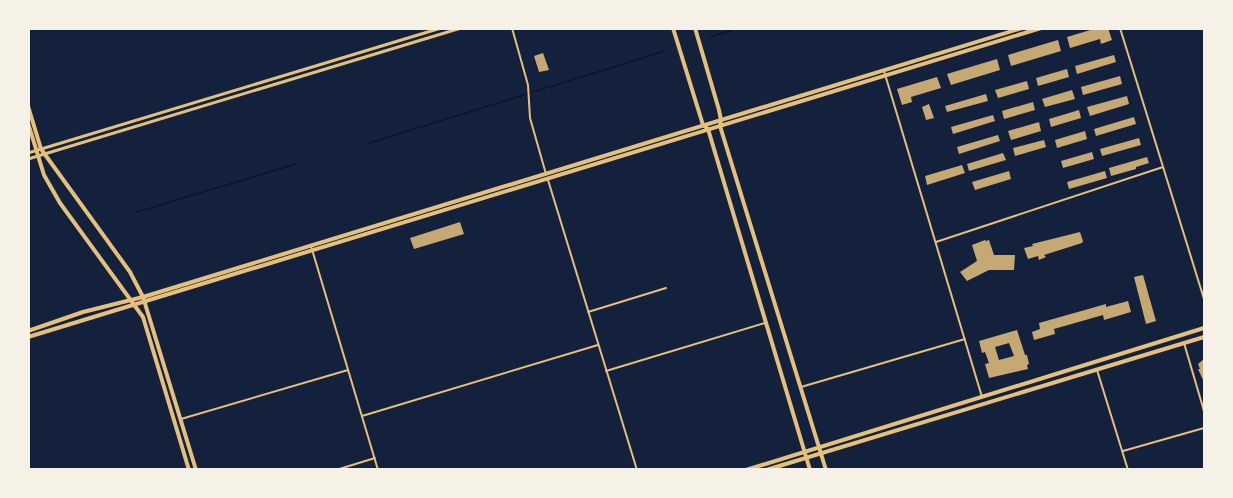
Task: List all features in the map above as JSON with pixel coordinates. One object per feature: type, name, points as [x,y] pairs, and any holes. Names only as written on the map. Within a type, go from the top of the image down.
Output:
[{"type":"main road","points":[[673,28],[703,125],[708,129],[810,470]]},
{"type":"main road","points":[[695,28],[722,120],[720,126],[826,470]]},
{"type":"main road","points":[[28,337],[133,306],[144,299],[547,176],[720,126],[1022,28]]},
{"type":"main road","points":[[547,176],[703,125],[1041,28]]},
{"type":"main road","points":[[28,106],[44,175],[60,203],[142,317],[189,470]]},
{"type":"main road","points":[[28,123],[39,152]]},
{"type":"main road","points":[[39,152],[45,154],[130,272],[144,299],[196,470]]},
{"type":"main road","points":[[28,331],[128,299],[144,299]]},
{"type":"main road","points":[[746,470],[1204,328]]},
{"type":"main road","points":[[766,470],[1204,337]]},
{"type":"street","points":[[28,153],[39,152],[441,28]]},
{"type":"street","points":[[45,154],[461,28]]},
{"type":"street","points":[[512,28],[528,85],[530,118],[637,470]]},
{"type":"street","points":[[1120,28],[1204,299]]},
{"type":"street","points":[[885,74],[982,397]]},
{"type":"street","points":[[28,159],[39,152]]},
{"type":"street","points":[[936,242],[1163,167]]},
{"type":"street","points":[[311,248],[378,470]]},
{"type":"street","points":[[588,312],[666,288]]},
{"type":"street","points":[[606,371],[765,322]]},
{"type":"street","points":[[801,387],[965,339]]},
{"type":"street","points":[[1184,344],[1204,411]]},
{"type":"street","points":[[362,416],[598,345]]},
{"type":"street","points":[[181,419],[348,370]]},
{"type":"street","points":[[1097,370],[1128,470]]},
{"type":"street","points":[[1123,451],[1204,428]]},
{"type":"street","points":[[336,470],[375,458]]},
{"type":"building","points":[[1097,28],[1108,28],[1112,40],[1101,44],[1100,39],[1070,48],[1067,37]]},
{"type":"building","points":[[1058,40],[1061,51],[1011,66],[1008,55]]},
{"type":"building","points":[[543,53],[549,70],[539,72],[534,56]]},
{"type":"building","points":[[1114,55],[1116,62],[1077,74],[1075,66]]},
{"type":"building","points":[[997,59],[1000,70],[951,85],[947,74]]},
{"type":"building","points":[[1067,69],[1069,77],[1038,86],[1036,78]]},
{"type":"building","points":[[1120,76],[1122,84],[1083,95],[1081,87]]},
{"type":"building","points":[[937,77],[941,88],[911,97],[912,102],[902,105],[897,89]]},
{"type":"building","points":[[1027,81],[1029,89],[998,98],[995,90]]},
{"type":"building","points":[[1072,90],[1075,99],[1045,107],[1042,99]]},
{"type":"building","points":[[986,94],[988,101],[947,112],[945,106]]},
{"type":"building","points":[[1127,96],[1129,104],[1090,116],[1087,107]]},
{"type":"building","points":[[1033,102],[1035,110],[1004,119],[1002,111]]},
{"type":"building","points":[[929,104],[934,118],[926,120],[922,107]]},
{"type":"building","points":[[1079,110],[1081,118],[1051,127],[1049,119]]},
{"type":"building","points":[[993,115],[995,121],[953,134],[951,127]]},
{"type":"building","points":[[1134,117],[1136,124],[1096,136],[1094,129]]},
{"type":"building","points":[[1039,122],[1041,131],[1011,140],[1008,131]]},
{"type":"building","points":[[1085,131],[1087,139],[1057,148],[1055,140]]},
{"type":"building","points":[[998,135],[1000,141],[959,154],[957,147]]},
{"type":"building","points":[[1139,138],[1141,145],[1102,156],[1100,149]]},
{"type":"building","points":[[1044,140],[1046,147],[1015,156],[1013,148]]},
{"type":"building","points":[[1092,152],[1094,159],[1063,168],[1061,161]]},
{"type":"building","points":[[1003,153],[1006,160],[969,171],[967,164]]},
{"type":"building","points":[[1147,157],[1149,163],[1111,176],[1109,168]]},
{"type":"building","points":[[962,165],[965,173],[927,185],[925,176]]},
{"type":"building","points":[[1009,171],[1011,179],[975,190],[972,182]]},
{"type":"building","points":[[1105,171],[1107,178],[1069,189],[1067,182]]},
{"type":"building","points":[[460,222],[464,234],[414,249],[410,238]]},
{"type":"building","points":[[1080,232],[1082,243],[1044,255],[1046,257],[1039,260],[1038,256],[1028,259],[1024,248]]},
{"type":"building","points":[[989,240],[994,255],[1015,255],[1014,270],[989,270],[967,281],[960,272],[977,261],[972,245]]},
{"type":"building","points":[[1143,275],[1156,321],[1146,324],[1134,277]]},
{"type":"building","points":[[1128,301],[1131,312],[1104,320],[1103,315],[1054,329],[1055,334],[1034,340],[1032,332],[1040,329],[1039,323],[1106,304],[1106,307]]},
{"type":"building","points":[[1017,330],[1025,355],[1027,355],[1028,369],[989,378],[985,364],[989,363],[985,352],[982,353],[979,341]],"holes":[[[1009,343],[1014,356],[999,360],[995,347]]]},
{"type":"building","points":[[1204,359],[1204,382],[1198,364]]},
{"type":"waterway","points":[[711,37],[738,28]]},
{"type":"waterway","points":[[369,143],[665,51]]},
{"type":"waterway","points":[[137,212],[296,164]]}]
